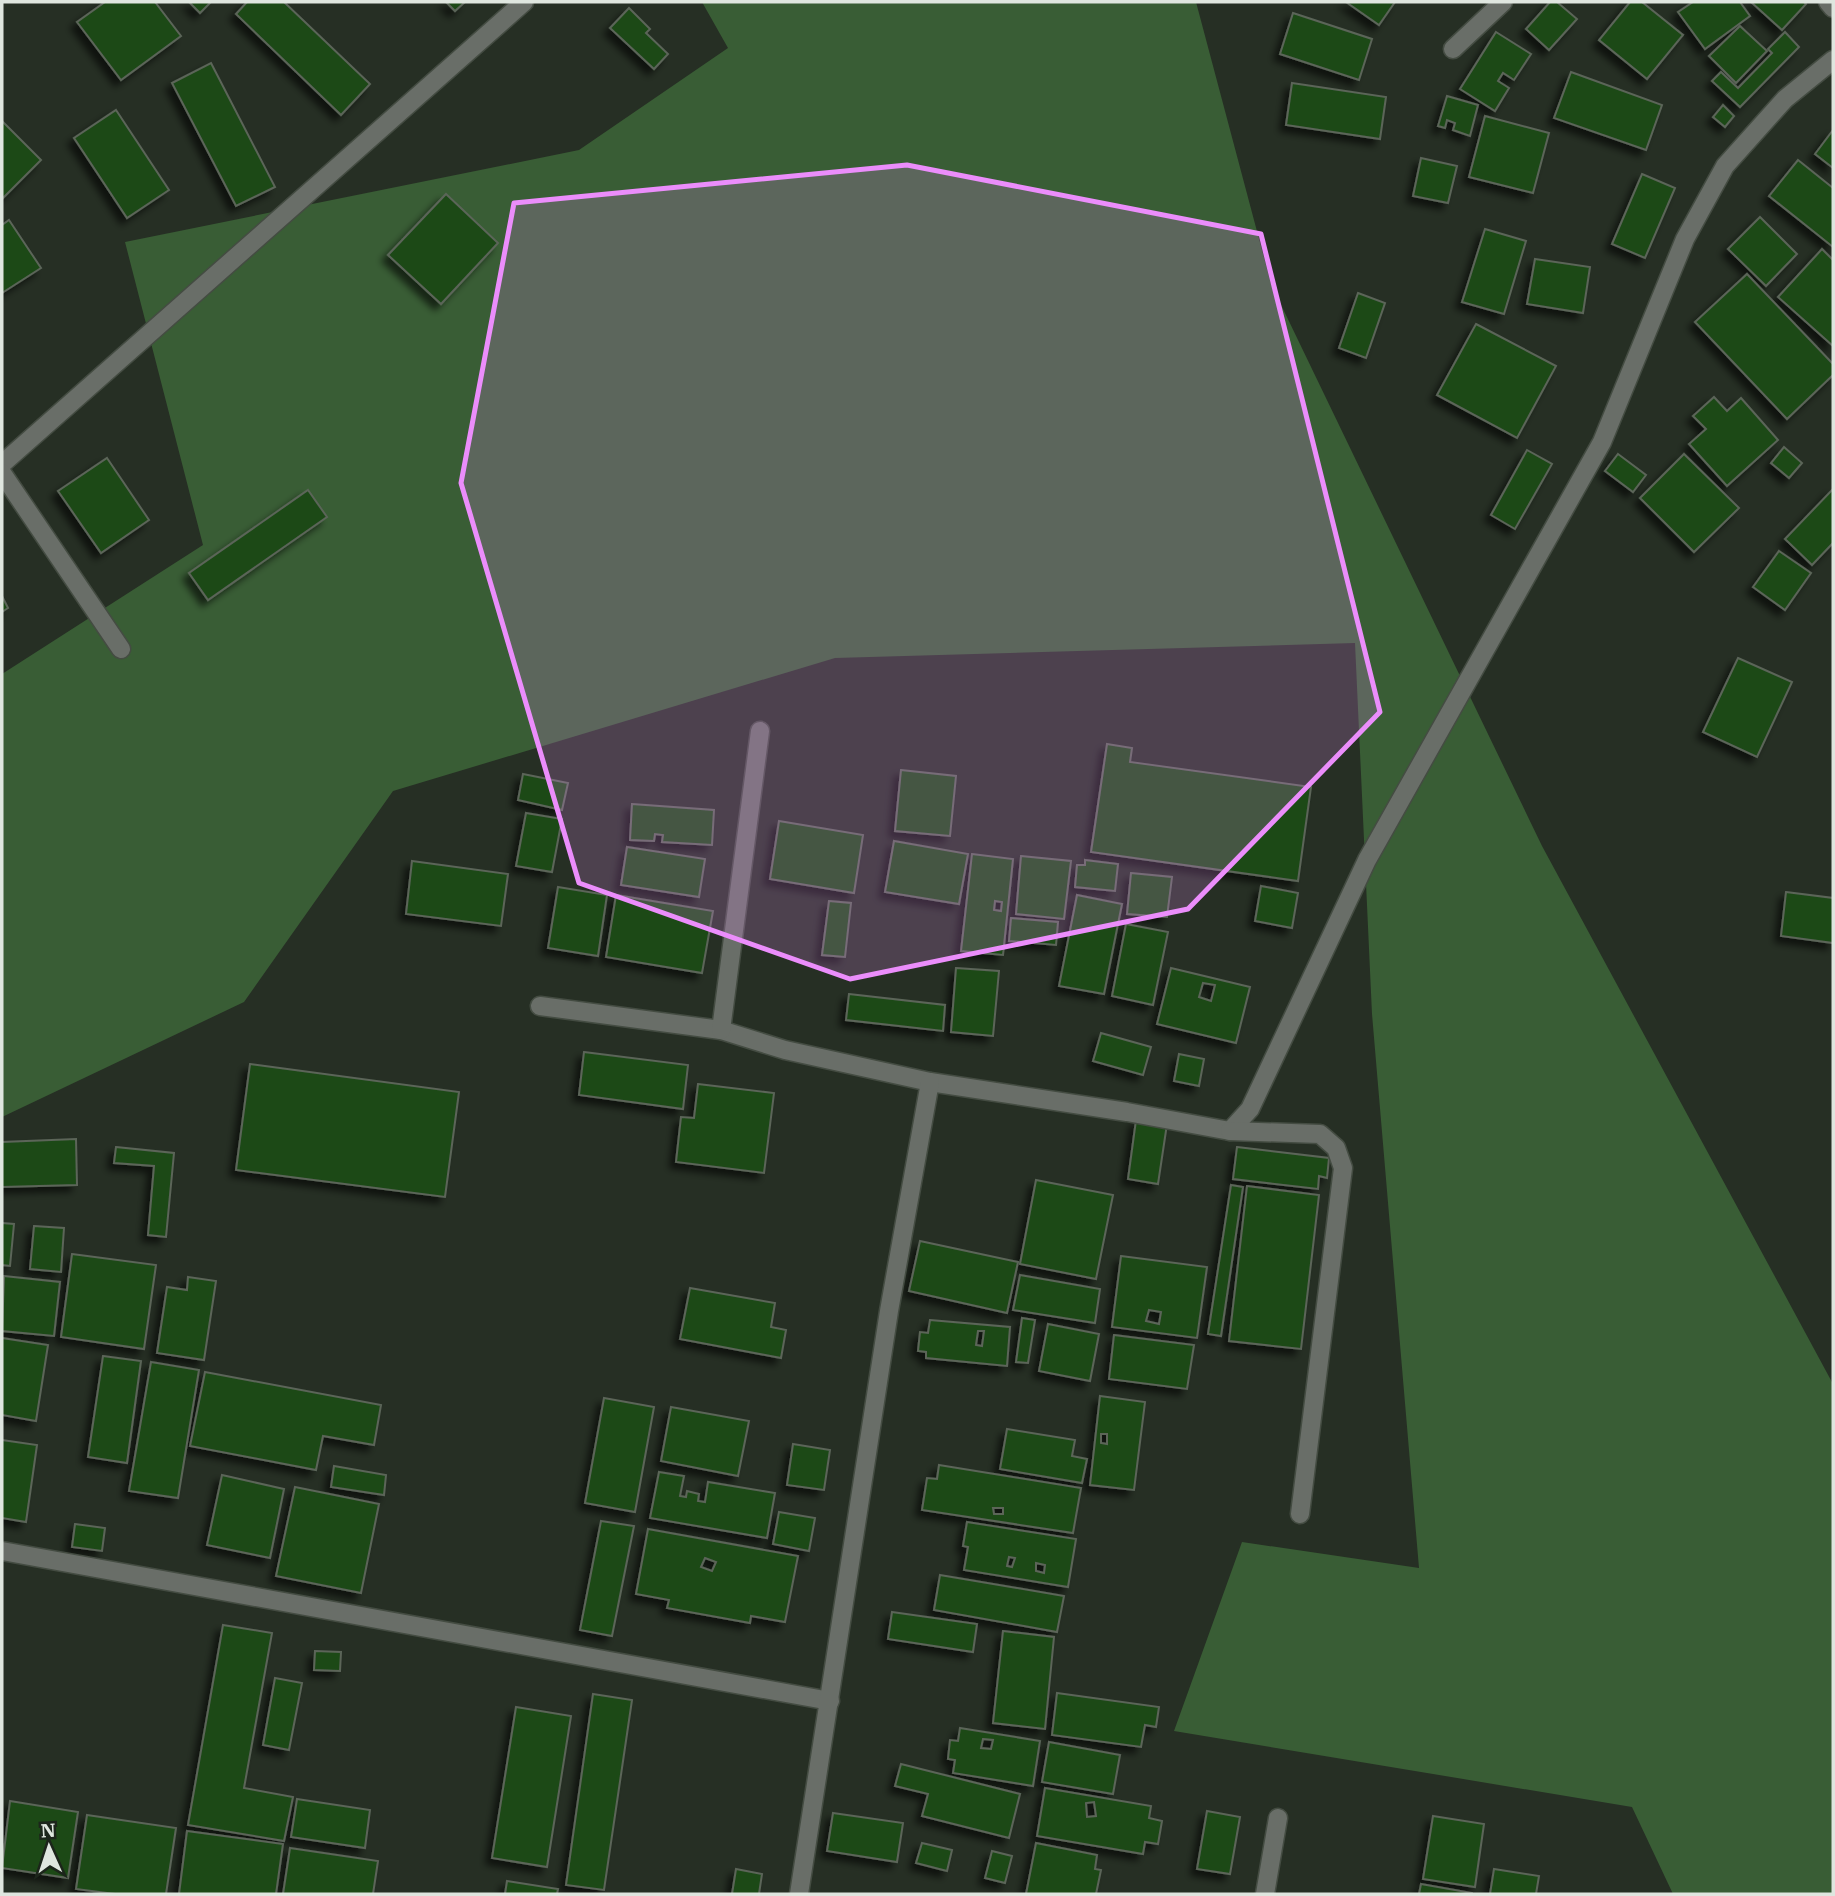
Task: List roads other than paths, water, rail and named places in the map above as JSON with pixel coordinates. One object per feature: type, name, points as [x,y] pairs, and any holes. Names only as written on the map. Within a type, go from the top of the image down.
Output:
[{"type":"street","points":[[2,464],[524,2]]},
{"type":"street","points":[[1454,49],[1503,2]]},
{"type":"street","points":[[1828,2],[1833,8]]},
{"type":"street","points":[[1230,1131],[1250,1108],[1367,860],[1602,442],[1685,239],[1725,166],[1785,99],[1833,60]]},
{"type":"street","points":[[2,473],[121,649]]},
{"type":"street","points":[[721,1030],[760,731]]},
{"type":"street","points":[[540,1006],[721,1030],[785,1050],[930,1082],[1230,1131],[1320,1134],[1336,1148],[1343,1168],[1300,1514]]},
{"type":"street","points":[[799,1894],[889,1311],[930,1082]]},
{"type":"street","points":[[2,1551],[830,1701]]},
{"type":"street","points":[[1265,1894],[1278,1818]]}]
